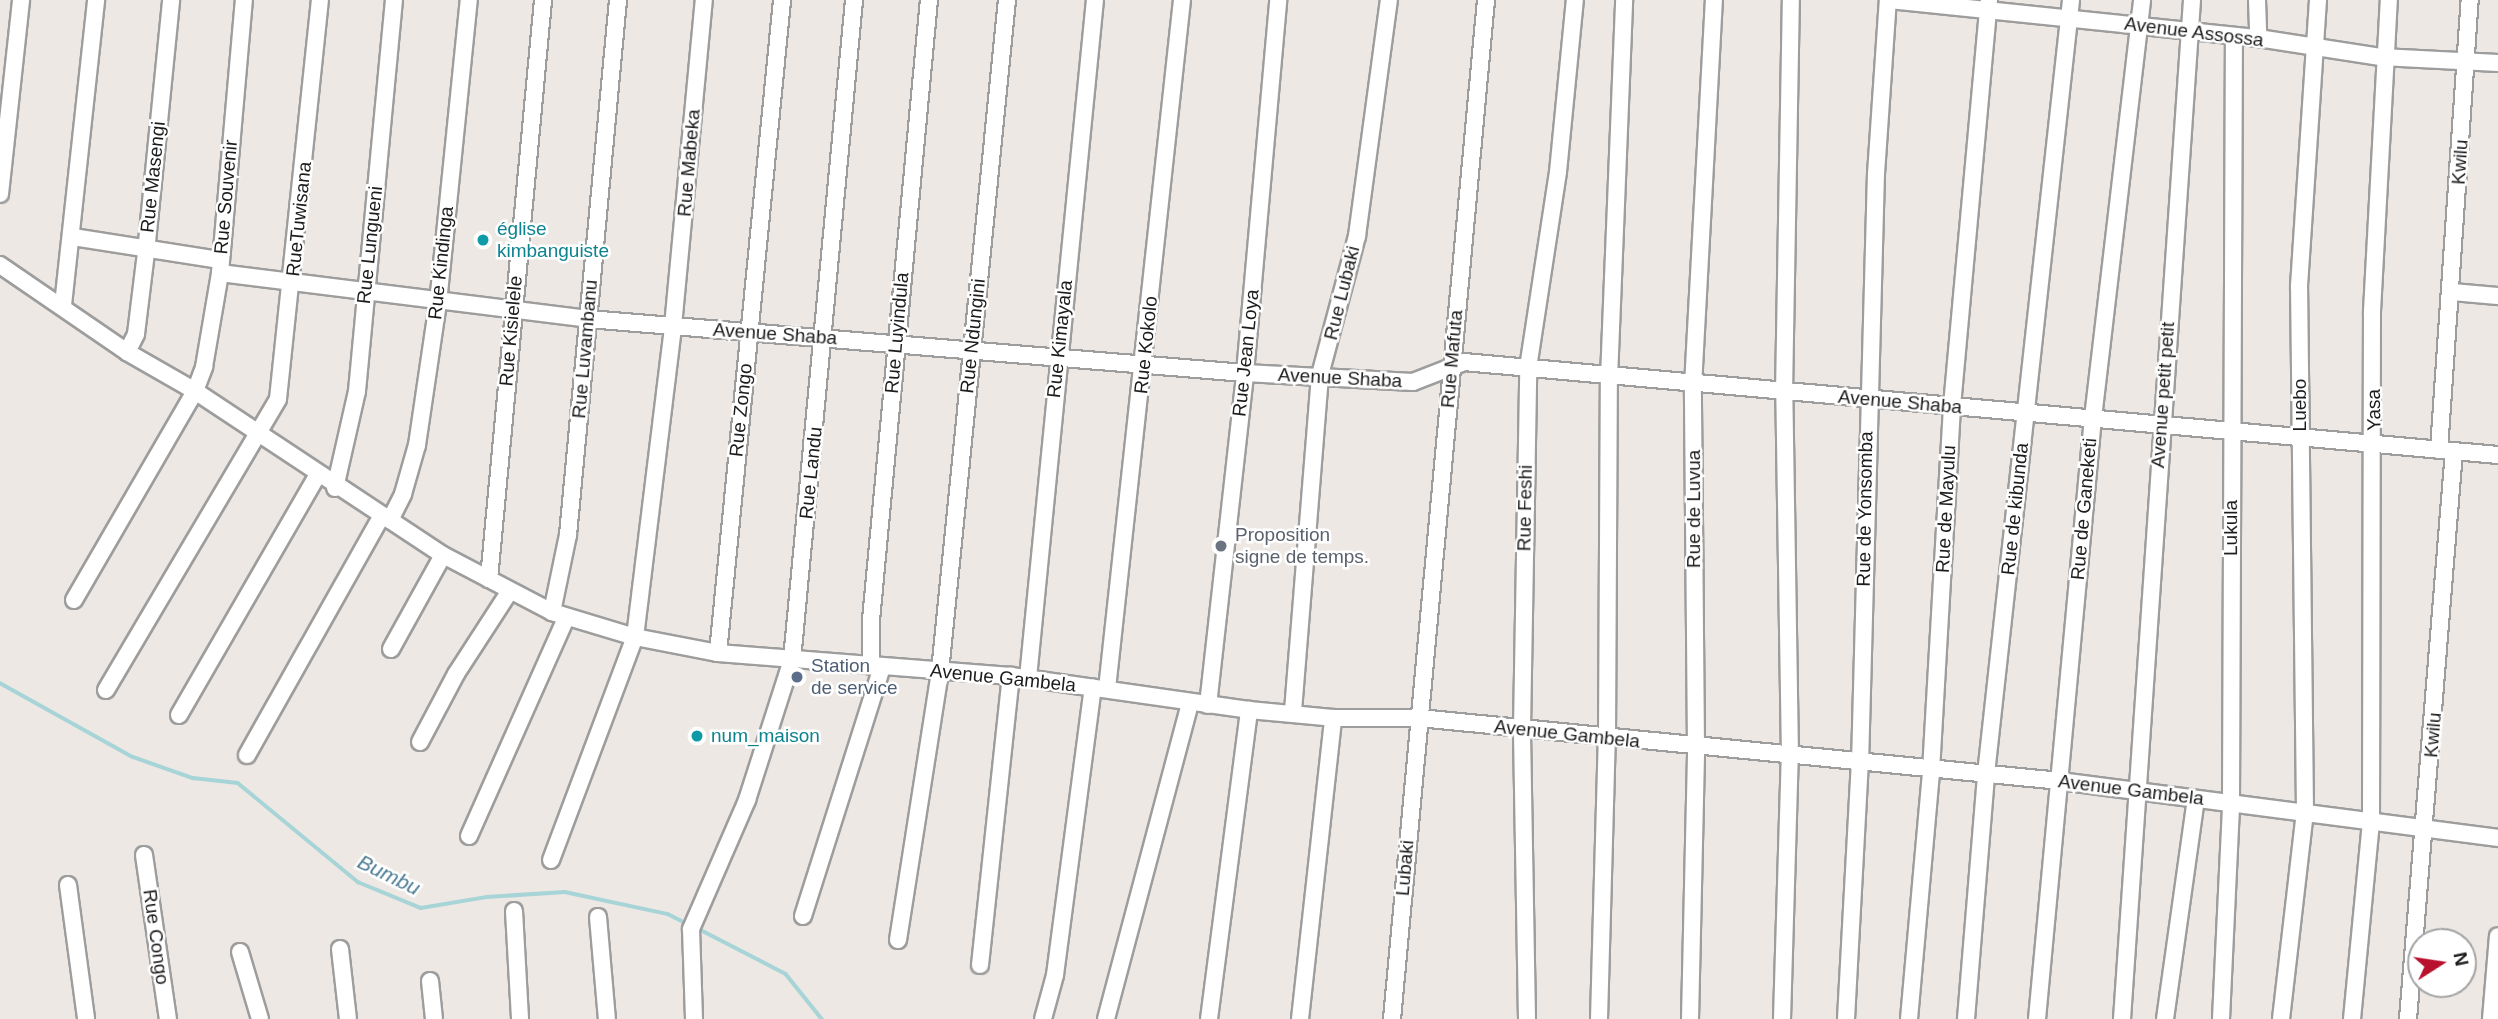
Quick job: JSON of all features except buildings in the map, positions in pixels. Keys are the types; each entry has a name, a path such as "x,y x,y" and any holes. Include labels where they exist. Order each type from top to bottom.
{"street":[{"path":"0,194 21,0"},
{"path":"63,305 73,237 96,0"},
{"name":"Rue Masengi","path":"127,352 136,334 171,0"},
{"name":"Rue Souvenir","path":"74,600 195,391 204,367 220,267 244,0"},
{"name":"RueTuwisana","path":"106,690 278,399 293,281 320,0"},
{"name":"Rue Lungueni","path":"335,488 357,391 394,0"},
{"name":"Rue Kindinga","path":"247,755 386,517 403,494 416,445 438,303 469,0"},
{"name":"Rue Kisielele","path":"489,579 542,0"},
{"name":"Rue Luvambanu","path":"469,836 559,615 618,0"},
{"name":"Rue Mabeka","path":"551,860 635,637 673,326 704,0"},
{"name":"Rue Zongo","path":"718,653 782,0"},
{"name":"Rue Landu","path":"694,1019 693,925 747,800 792,660 854,0"},
{"name":"Rue Luyindula","path":"803,915 876,666 871,620 929,0"},
{"name":"Rue Ndungini","path":"898,940 940,672 1007,0"},
{"name":"Rue Kimayala","path":"1028,678 1095,0"},
{"name":"Rue Kokolo","path":"1043,1019 1059,950 1100,688 1144,362 1182,0"},
{"name":"Rue Jean Loya","path":"1208,705 1245,373 1278,0"},
{"name":"Rue Lubaki","path":"1293,711 1320,375 1357,236 1389,0"},
{"name":"Rue Mafuta","path":"1419,718 1486,0"},
{"name":"Rue Feshi","path":"1527,1019 1521,729 1528,368 1558,172 1575,0"},
{"path":"1599,1019 1607,737 1609,378 1624,0"},
{"name":"Rue de Luvua","path":"1690,1019 1696,747 1693,386 1714,0"},
{"path":"1782,1019 1790,757 1784,393 1791,0"},
{"name":"Avenue Assossa","path":"1889,0 1989,6 2189,32 2258,38 2315,49 2384,57 2498,63"},
{"name":"Rue de Yonsomba","path":"1846,1019 1860,764 1867,399 1889,0"},
{"name":"Rue de kibunda","path":"1966,1019 1986,774 2071,0"},
{"name":"Rue de Ganeketi","path":"2037,1019 2093,418 2142,0"},
{"name":"Avenue petit petit","path":"2122,1019 2160,425 2192,0"},
{"path":"2258,0 2258,38"},
{"name":"Luebo","path":"2281,1019 2305,811 2299,286 2318,0"},
{"name":"Yasa","path":"2371,821 2374,443 2372,312 2389,0"},
{"name":"Kwilu","path":"2408,1019 2427,829 2447,450 2452,292 2470,0"},
{"name":"Rue de Mayulu","path":"1909,1019 1931,771 1951,406 1989,6"},
{"name":"Lukula","path":"2221,1019 2231,803 2234,37"},
{"name":"Avenue Shaba","path":"73,237 365,294 588,319 1058,354 1245,373 1413,382 1464,362 1693,386 2025,412 2498,455"},
{"name":"Avenue Gambela","path":"0,265 63,305 127,352 195,391 335,488 386,517 443,555 559,615 635,637 718,653 1011,676 1249,710 1293,711 1333,718 1419,718 1931,771 2060,781 2498,838"},
{"path":"2452,292 2498,296"},
{"path":"179,715 318,474"},
{"path":"391,649 443,555"},
{"path":"421,742 456,674 510,591"},
{"path":"980,965 1011,676"},
{"path":"1106,1019 1190,703"},
{"path":"1209,1019 1249,710"},
{"path":"1300,1019 1333,718"},
{"name":"Lubaki","path":"1392,1019 1419,718"},
{"path":"2165,1019 2196,799"},
{"path":"2352,1019 2371,821"},
{"name":"Rue Congo","path":"144,855 169,1019"},
{"path":"68,885 86,1019"},
{"path":"514,911 520,1019"},
{"path":"598,917 607,1019"},
{"path":"2491,1019 2498,936"},
{"path":"340,949 348,1019"},
{"path":"240,952 260,1019"},
{"path":"430,981 434,1019"}],"waterway":[{"name":"Bumbu","path":"0,683 133,757 193,778 238,783 358,882 421,908 487,897 565,892 668,914 688,924"},
{"name":"Bumbu","path":"695,927 786,974 822,1019"}],"place":[{"name":"église kimbanguiste","path":"483,240"},
{"name":"Proposition signe de temps.","path":"1221,546"},
{"name":"Station de service","path":"797,677"},
{"name":"num_maison","path":"697,736"}]}
